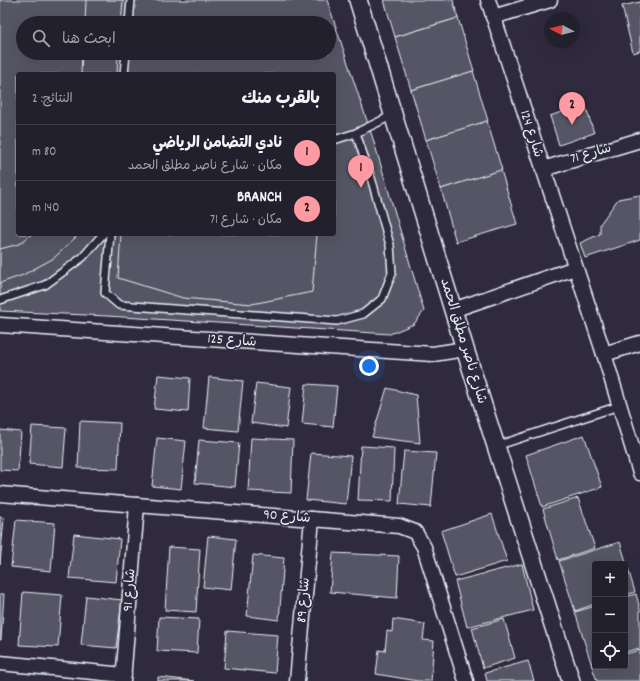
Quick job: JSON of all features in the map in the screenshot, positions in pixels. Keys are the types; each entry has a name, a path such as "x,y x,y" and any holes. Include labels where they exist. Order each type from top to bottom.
{"street":[{"name":"شارع ناصر مطلق الحمد","path":"358,0 465,349 571,681"},
{"name":"شارع 124","path":"488,0 604,354 640,473"},
{"path":"493,17 550,0"},
{"name":"شارع 71","path":"543,169 640,140"},
{"path":"453,310 575,268"},
{"name":"شارع 125","path":"0,325 433,354 465,349"},
{"path":"604,354 640,342"},
{"name":"شارع 90","path":"0,494 399,526 415,532 424,547 466,681"},
{"name":"شارع 91","path":"0,663 123,678 137,505"},
{"name":"شارع 89","path":"297,681 312,519"}],"lane":[{"path":"130,16 131,0"},
{"path":"124,72 125,60"},
{"path":"336,139 356,133 393,115"},
{"path":"110,236 105,293 119,304 337,321 363,314 382,300 392,273 390,245 356,133"},
{"path":"0,300 45,285 83,257 101,236"},
{"path":"496,446 619,406"}],"building":[{"path":"0,0 327,0 332,16 16,16 16,60 336,60 336,27 374,142 424,311 414,324 390,334 107,316 0,311"},
{"path":"86,0 123,0 122,16 85,16"},
{"path":"384,0 453,0 458,18 395,37"},
{"path":"640,2 640,51 633,53 622,6"},
{"path":"458,18 474,71 411,90 395,37"},
{"path":"82,60 118,60 117,72 81,72"},
{"path":"473,71 488,121 426,140 411,90"},
{"path":"585,104 594,133 559,145 550,116"},
{"path":"487,121 502,170 441,189 426,140"},
{"path":"501,170 517,224 456,242 441,189"},
{"path":"640,195 640,240 585,258 580,243 600,234 600,224 618,199"},
{"path":"29,236 76,236 54,258 23,275 0,283 0,249 19,244"},
{"path":"121,236 317,236 312,292 252,304 183,298 118,278"},
{"path":"158,375 190,378 188,412 154,409"},
{"path":"209,377 243,381 238,431 204,428"},
{"path":"256,383 291,387 286,428 251,423"},
{"path":"306,384 337,386 333,427 302,424"},
{"path":"387,388 416,395 420,443 372,437"},
{"path":"80,421 120,423 118,469 78,468"},
{"path":"32,426 66,428 63,467 29,464"},
{"path":"0,430 21,432 18,471 0,470"},
{"path":"584,435 602,487 542,507 526,455"},
{"path":"157,438 186,441 181,489 152,486"},
{"path":"251,438 293,440 291,493 248,491"},
{"path":"199,440 239,443 235,487 195,483"},
{"path":"361,446 394,448 392,501 358,500"},
{"path":"404,451 436,453 431,507 399,504"},
{"path":"311,453 351,456 346,504 306,500"},
{"path":"578,498 595,548 558,560 543,509"},
{"path":"492,514 507,561 455,577 441,531"},
{"path":"0,517 4,518 0,564"},
{"path":"16,520 55,523 51,571 11,567"},
{"path":"74,534 120,539 116,582 69,578"},
{"path":"208,536 236,539 231,590 203,587"},
{"path":"620,542 626,561 592,561 592,605 575,611 559,561"},
{"path":"169,547 200,549 196,612 165,610"},
{"path":"333,553 399,556 397,598 330,592"},
{"path":"253,555 284,558 279,620 247,616"},
{"path":"522,564 533,610 467,627 455,581"},
{"path":"628,569 635,592 628,594"},
{"path":"23,592 62,595 58,647 19,645"},
{"path":"0,594 4,594 1,640 0,640"},
{"path":"636,594 640,609 640,648 628,651 628,597"},
{"path":"86,596 122,600 116,648 81,645"},
{"path":"592,607 592,663 591,663 575,612"},
{"path":"159,617 199,619 197,653 157,651"},
{"path":"393,619 425,624 423,640 434,641 431,681 418,681 376,674 379,650 385,651 387,631 392,632"},
{"path":"504,619 515,658 483,668 472,628"},
{"path":"227,631 278,635 275,673 224,668"},
{"path":"640,650 640,681 597,681 593,669 628,669 628,653"},
{"path":"528,661 534,681 487,681 485,673"},
{"path":"158,677 194,681 158,681"}],"place":[{"name":"BRANCH","path":"572,125"},
{"name":"نادي التضامن الرياضي","path":"361,188"}]}
